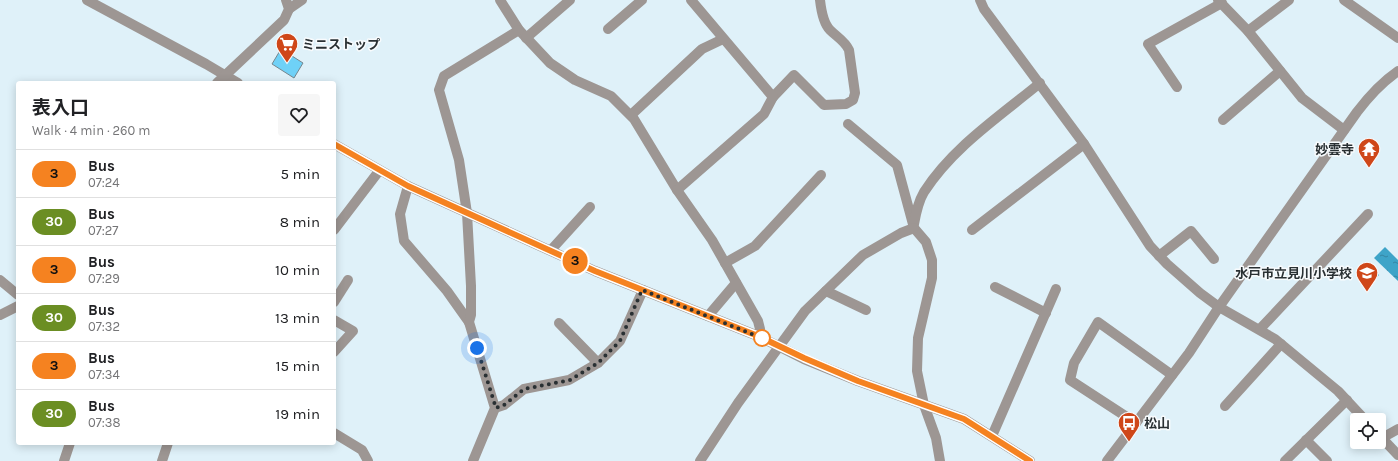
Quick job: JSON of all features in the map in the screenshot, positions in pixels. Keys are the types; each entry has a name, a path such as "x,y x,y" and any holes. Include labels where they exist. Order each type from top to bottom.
{"street":[{"path":"87,0 235,81"},
{"path":"219,81 284,20 288,4 302,0"},
{"path":"500,0 518,30 550,63 575,80 611,96 631,115 677,190 712,240 758,321 760,328 758,336"},
{"path":"526,38 570,0"},
{"path":"608,29 642,0"},
{"path":"691,0 773,97"},
{"path":"677,190 764,114 773,97 794,75 824,105 846,104 853,100 855,93 849,50 847,44 828,28 821,9 820,0"},
{"path":"980,0 984,9 1084,144 1134,223 1159,256 1186,282 1219,307 1260,329 1281,344 1347,400 1359,413"},
{"path":"1248,31 1289,0"},
{"path":"1344,0 1398,38"},
{"path":"1177,87 1148,44 1220,2 1248,31 1302,98 1344,130"},
{"path":"469,322 471,315 471,286 467,213 459,160 439,90 444,76 518,30"},
{"path":"631,115 702,49 723,39"},
{"path":"1223,120 1280,70"},
{"path":"1107,461 1172,375 1344,130 1371,95 1387,78 1398,71"},
{"path":"914,228 917,206 924,192 938,175 966,143 1040,83"},
{"path":"848,124 897,165 914,228 926,242 932,260 932,278 918,338 917,371 924,404 936,438 940,461"},
{"path":"972,230 1084,144"},
{"path":"336,145 408,186 550,250 642,290 758,336 858,381 964,419 1030,461"},
{"path":"336,227 380,171"},
{"path":"725,263 755,246 821,175"},
{"path":"408,186 400,214 404,241 447,291 469,322 496,408 473,461"},
{"path":"550,250 590,206"},
{"path":"1260,329 1368,214"},
{"path":"700,461 738,402 805,311 863,255 901,233 914,228"},
{"path":"1159,256 1191,231 1214,259"},
{"path":"0,280 16,293"},
{"path":"336,299 348,280"},
{"path":"708,316 736,283"},
{"path":"994,287 1046,313"},
{"path":"992,436 1056,289"},
{"path":"496,408 504,405 524,389 570,380 598,363 620,341 642,290"},
{"path":"826,291 866,310"},
{"path":"0,314 16,307"},
{"path":"336,321 353,332 336,350"},
{"path":"1136,423 1070,380 1074,363 1098,322 1172,375"},
{"path":"559,323 598,363"},
{"path":"1225,406 1281,344"},
{"path":"1285,461 1347,400"},
{"path":"1386,434 1398,429"},
{"path":"336,434 362,450 368,461"},
{"path":"1306,440 1327,461"},
{"path":"1386,442 1398,455"},
{"path":"64,461 69,445"},
{"path":"162,461 167,445"}],"water":[{"path":"1385,247 1398,260 1398,281 1374,258"},
{"path":"1368,265 1379,275 1374,281 1363,271"}],"building":[{"name":"ミニストップ","path":"281,49 303,63 294,78 272,64"}],"bus line":[{"name":"3","path":"336,145 408,186 595,271 758,336 858,381 902,398 940,409 964,419 1030,461"}],"place":[{"name":"ミニストップ","path":"287,64"},
{"name":"妙雲寺","path":"1369,168"},
{"name":"水戸市立見川小学校","path":"1367,292"},
{"name":"松山","path":"1129,442"}],"route":[{"path":"477,348 496,408 504,405 524,389 536,385 570,380 598,363 611,352 620,341 629,324 642,290 762,338"}]}
